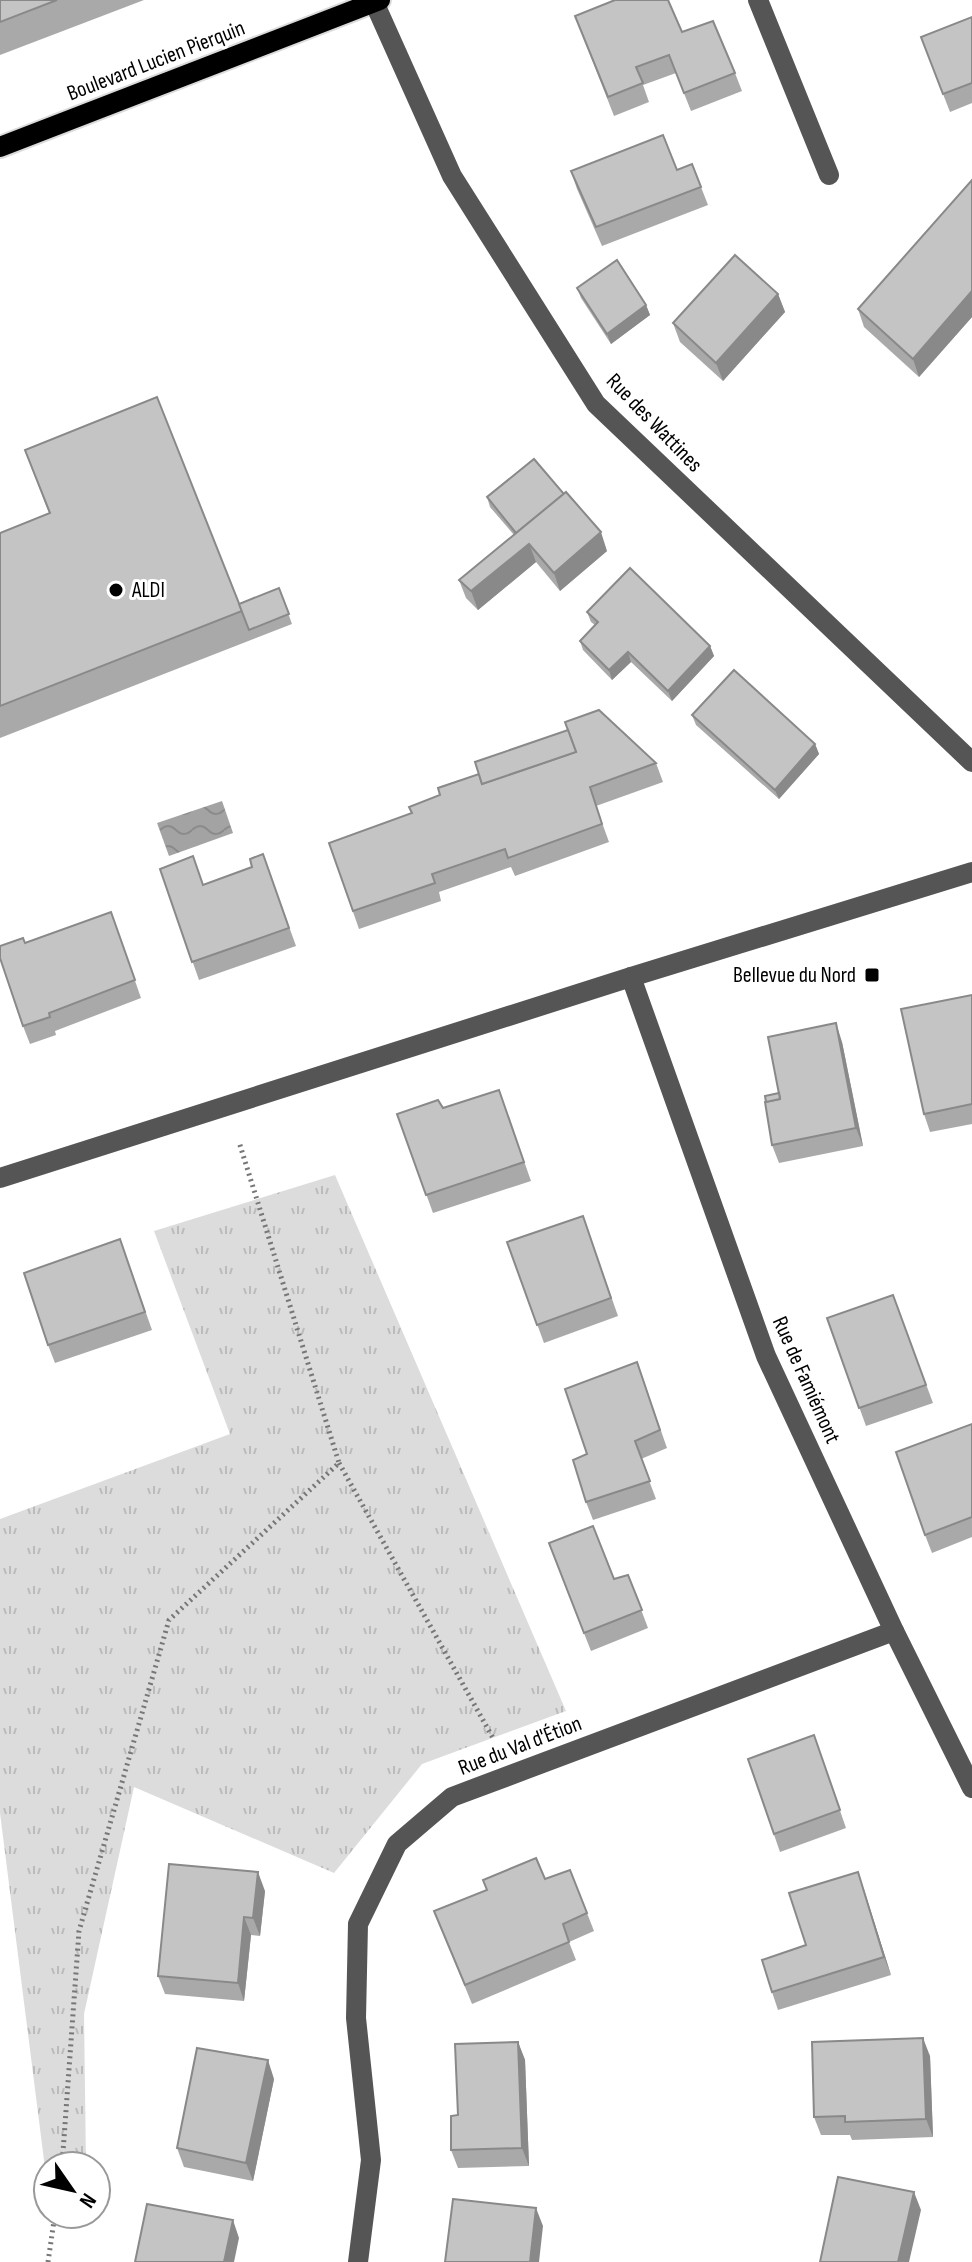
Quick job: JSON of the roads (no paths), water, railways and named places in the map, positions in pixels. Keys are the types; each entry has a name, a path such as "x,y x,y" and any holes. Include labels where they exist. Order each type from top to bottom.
{"main road":[{"name":"Boulevard Lucien Pierquin","path":"0,147 377,1"}],"street":[{"path":"758,0 829,175"},
{"name":"Rue des Wattines","path":"377,1 452,176 596,404 972,762"},
{"path":"0,1178 227,1104 972,872"},
{"name":"Rue de Famiémont","path":"631,977 766,1356 894,1631 972,1788"},
{"name":"Rue du Val d'Étion","path":"358,2262 371,2160 356,2018 358,1924 397,1844 452,1797 894,1631"}],"water":[{"path":"222,801 233,833 169,856 157,823"}],"place":[{"name":"ALDI","path":"116,590"},
{"name":"Bellevue du Nord","path":"872,975"}]}
